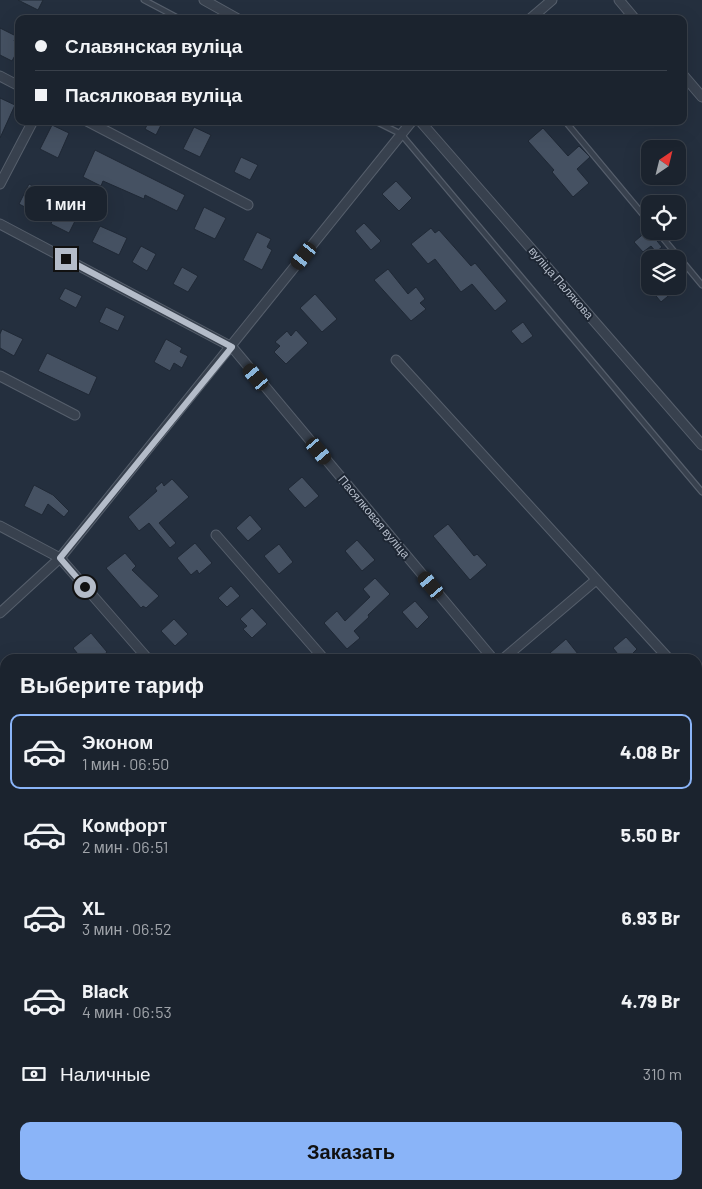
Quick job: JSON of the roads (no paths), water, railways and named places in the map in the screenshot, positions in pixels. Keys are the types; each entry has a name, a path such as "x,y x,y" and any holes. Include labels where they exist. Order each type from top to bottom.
{"street":[{"path":"204,0 231,15"},
{"path":"535,15 552,0"},
{"path":"619,0 632,15"},
{"path":"0,76 15,84"},
{"path":"687,80 702,97"},
{"path":"0,184 31,125"},
{"path":"95,125 248,205"},
{"path":"0,614 60,558 232,347 409,125"},
{"name":"вуліца Палякова","path":"423,125 702,445"},
{"name":"Пасялковая вуліца","path":"0,224 232,347 489,654"},
{"path":"396,360 664,654"},
{"path":"0,376 75,415"},
{"path":"0,526 60,558 144,654"},
{"path":"216,535 320,654"},
{"path":"509,654 596,580"}],"lane":[{"path":"144,0 172,15"},
{"path":"384,125 401,134 702,492"},
{"path":"568,125 641,212"},
{"path":"664,240 702,285"}]}
